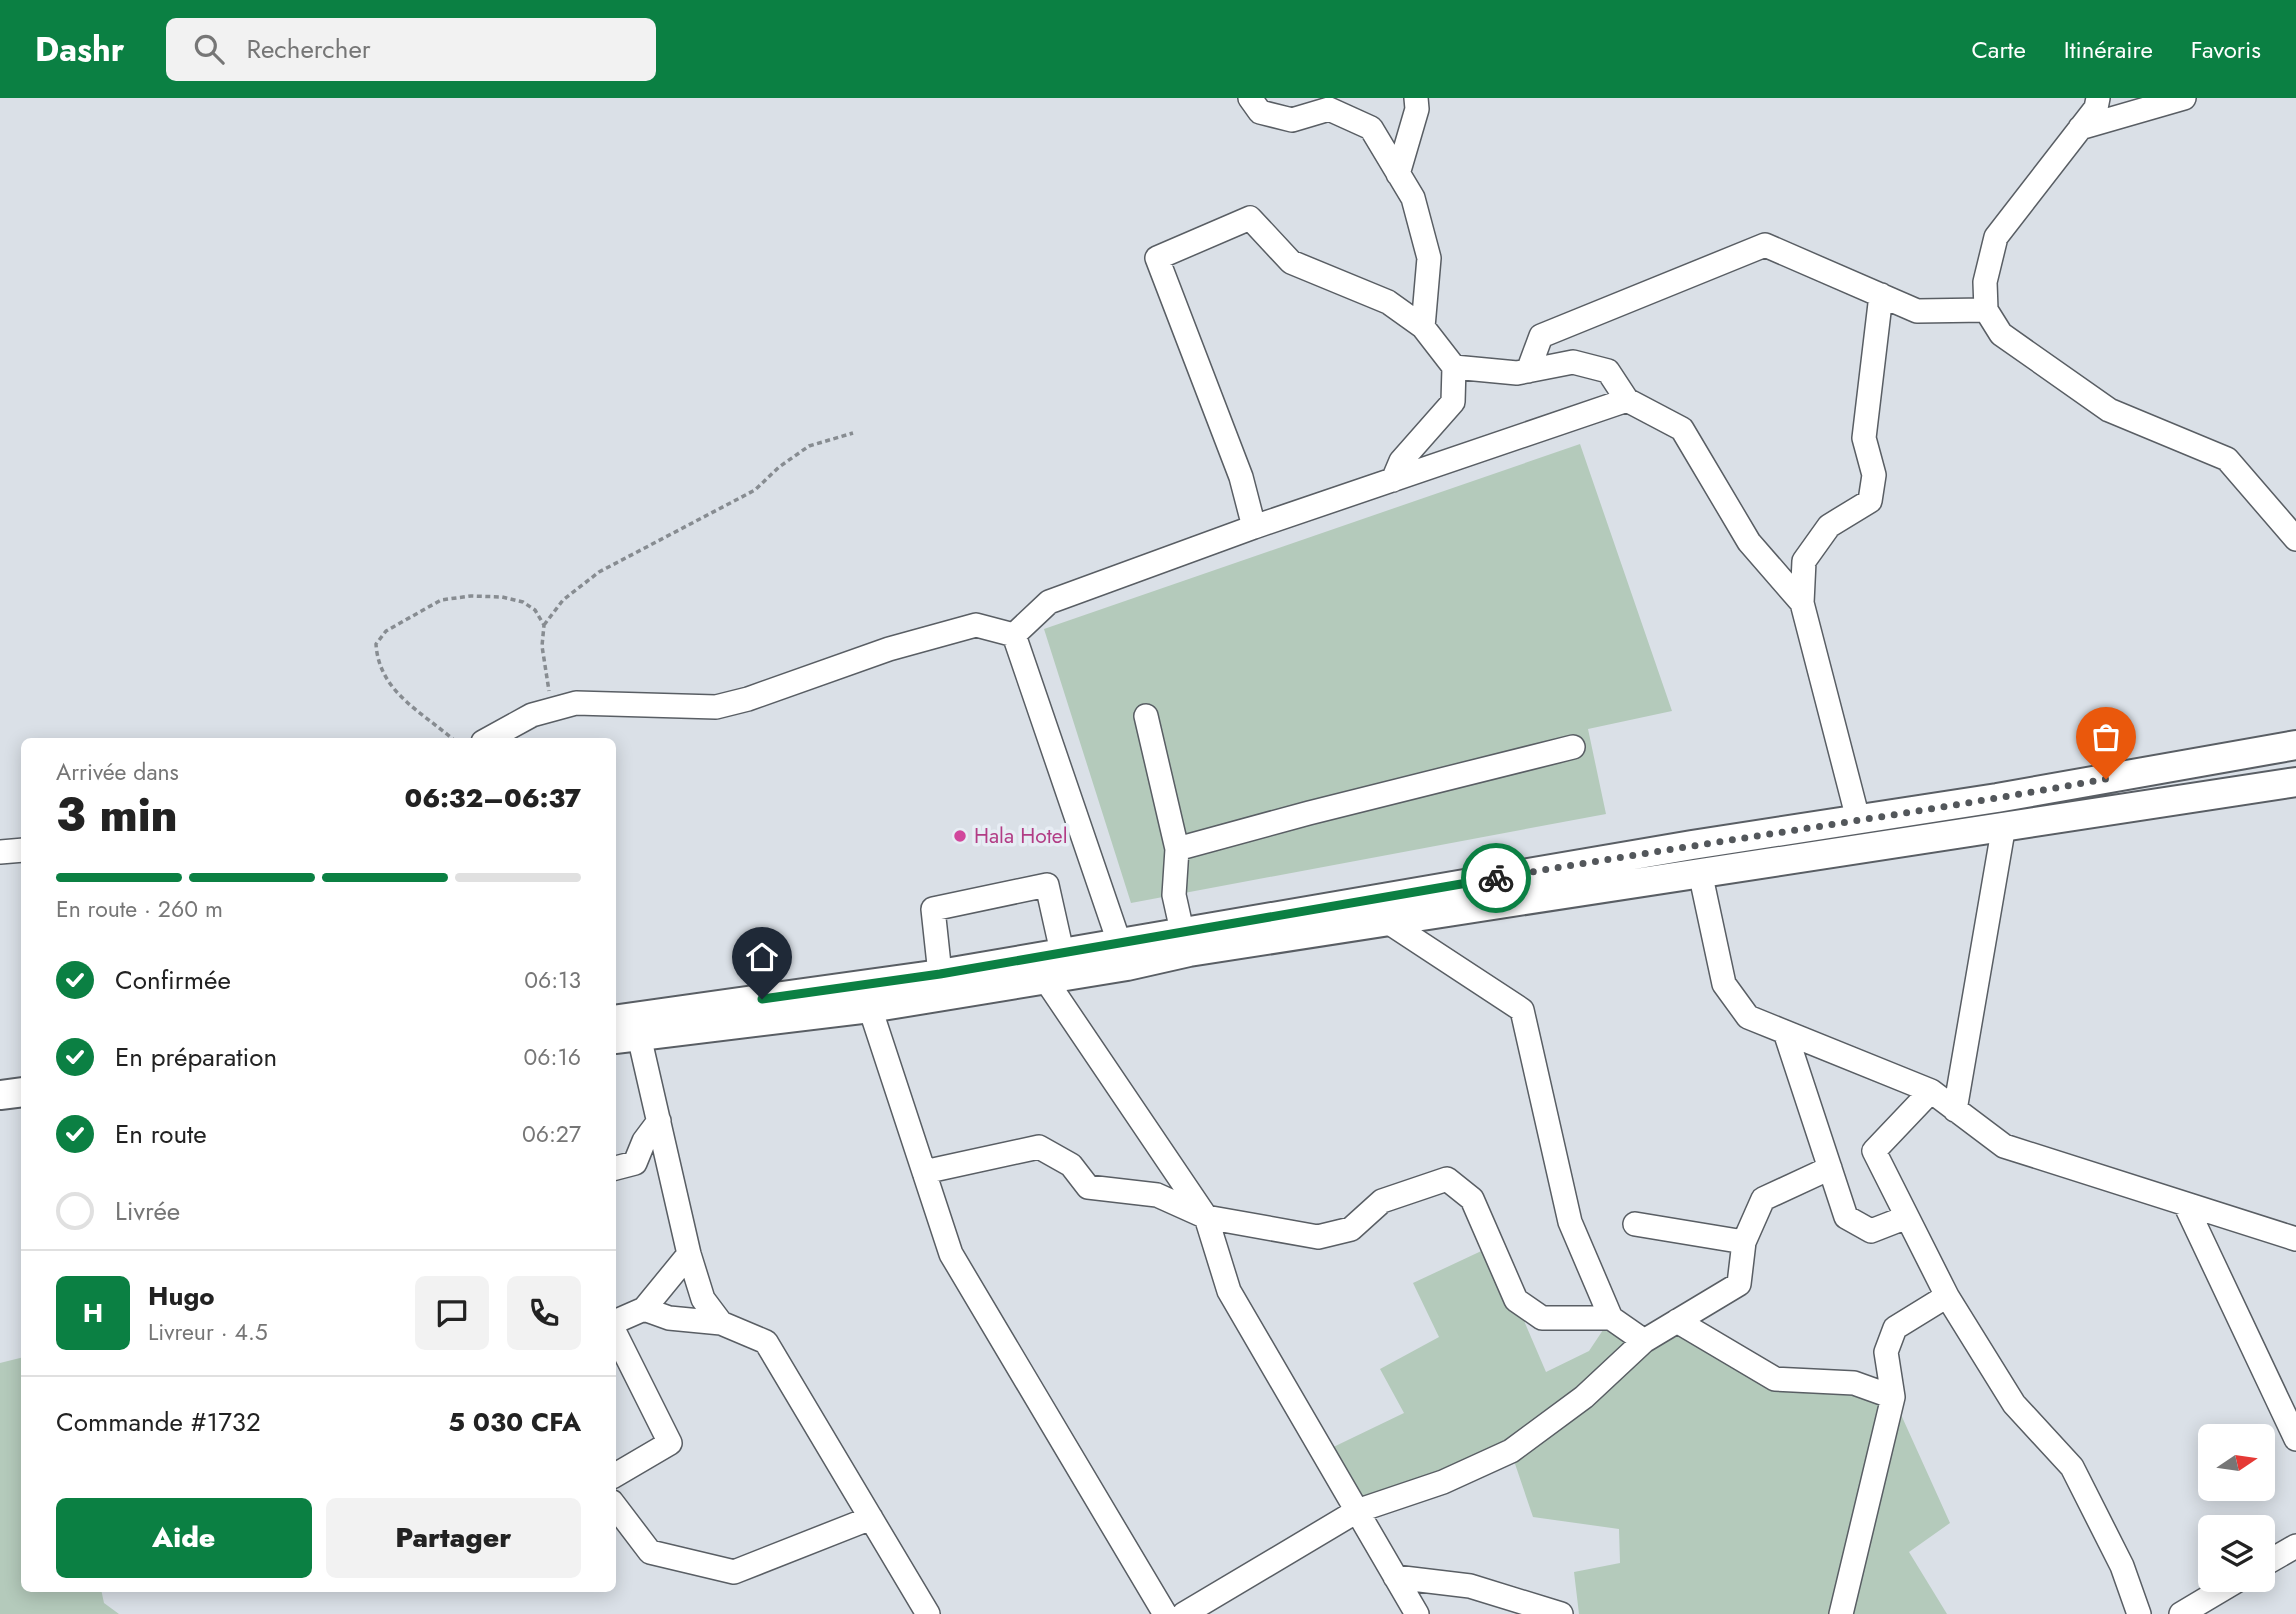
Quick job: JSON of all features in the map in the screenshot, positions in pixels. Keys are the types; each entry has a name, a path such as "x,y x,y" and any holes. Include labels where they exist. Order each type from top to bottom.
{"main road":[{"path":"616,1019 940,974 1038,969 1189,952 1326,919 1692,845 1997,798 2296,745"},
{"path":"626,1037 870,1008 1038,969 1062,952 1182,931 1326,919 1388,922 2296,782"},
{"path":"0,1095 21,1092"},
{"path":"0,1114 21,1111"}],"street":[{"path":"1250,98 1260,112 1292,120 1329,109 1371,128 1413,198 1429,258 1423,327"},
{"path":"1398,174 1417,109 1416,98"},
{"path":"2098,98 2096,108 1996,237 1985,282 1986,310 2001,334 2109,410 2227,459 2296,539"},
{"path":"2080,128 2184,98"},
{"path":"1254,527 1241,477 1157,258 1250,218 1291,262 1388,302 1423,327 1454,367 1454,402 1401,461 1393,480"},
{"path":"1528,371 1541,336 1765,245 1917,311 1986,310"},
{"path":"1858,819 1802,603 1804,561 1829,526 1870,501 1874,475 1864,438 1881,295"},
{"path":"1454,367 1517,373 1573,362 1608,371 1627,400 1682,429 1749,542 1802,603"},
{"path":"1014,635 1049,602 1254,527 1627,400"},
{"path":"490,738 533,715 576,703 716,707 748,699 890,649 976,625 1014,635"},
{"path":"1014,635 1119,942"},
{"path":"1146,716 1177,849 1174,895 1182,931"},
{"path":"1177,849 1573,747"},
{"path":"1955,1110 2004,825"},
{"path":"0,852 21,850"},
{"path":"1700,872 1724,984 1748,1017 1931,1091 2004,1146 2296,1239"},
{"path":"940,974 933,909 1047,885 1062,952"},
{"path":"1388,922 1522,1010 1570,1222 1611,1318 1644,1341"},
{"path":"1038,969 1206,1217 1229,1291 1417,1614"},
{"path":"870,1008 951,1254 1165,1614"},
{"path":"1785,1032 1846,1217 1871,1231 1907,1217"},
{"path":"626,1037 659,1121 689,1254 703,1299 721,1323"},
{"path":"1931,1091 1874,1151 1947,1296 2014,1404 2073,1468 2122,1566 2140,1614"},
{"path":"616,1168 635,1163 644,1141 659,1121"},
{"path":"924,1172 1039,1147 1071,1164 1088,1187 1157,1195 1206,1217 1318,1237 1351,1229 1382,1201 1447,1179 1472,1199 1516,1300 1542,1318 1611,1318"},
{"path":"1184,1614 1357,1511 1443,1482 1511,1451 1584,1396 1644,1341 1739,1284 1744,1242 1763,1199 1830,1168"},
{"path":"2185,1204 2296,1439"},
{"path":"1635,1224 1744,1242"},
{"path":"616,1323 644,1309 689,1254"},
{"path":"1841,1614 1893,1397 1886,1352 1895,1328 1947,1296"},
{"path":"644,1309 669,1318 721,1323 766,1342 928,1614"},
{"path":"1677,1321 1774,1378 1854,1383 1893,1397"},
{"path":"616,1333 670,1443 616,1475"},
{"path":"616,1507 650,1552 734,1572 871,1518"},
{"path":"2275,1558 2296,1546"},
{"path":"1395,1577 1470,1586 1561,1614"},
{"path":"2182,1614 2218,1592"}],"path":[{"path":"556,708 550,692 542,646 544,625 563,600 599,572 755,490 779,467 809,446 853,433"},
{"path":"451,738 396,693 377,659 376,643 386,631 441,600 471,596 502,597 523,602 535,610 544,625"}],"green space":[{"path":"1580,444 1672,711 1588,729 1606,814 1131,903 1044,629"},
{"path":"1492,1246 1546,1372 1589,1351 1611,1318 1644,1341 1677,1321 1775,1379 1893,1397 1950,1523 1909,1552 1947,1614 1579,1614 1574,1572 1620,1563 1619,1529 1533,1517 1511,1452 1357,1511 1323,1452 1404,1413 1380,1369 1439,1337 1413,1283"},
{"path":"21,1358 21,1592 102,1592 104,1603 119,1614 0,1614 0,1363"}],"way so far":[{"path":"1496,878 2106,779"}],"place":[{"name":"Hala Hotel","path":"960,836"}],"route":[{"path":"762,999 940,974 1496,878"}]}
